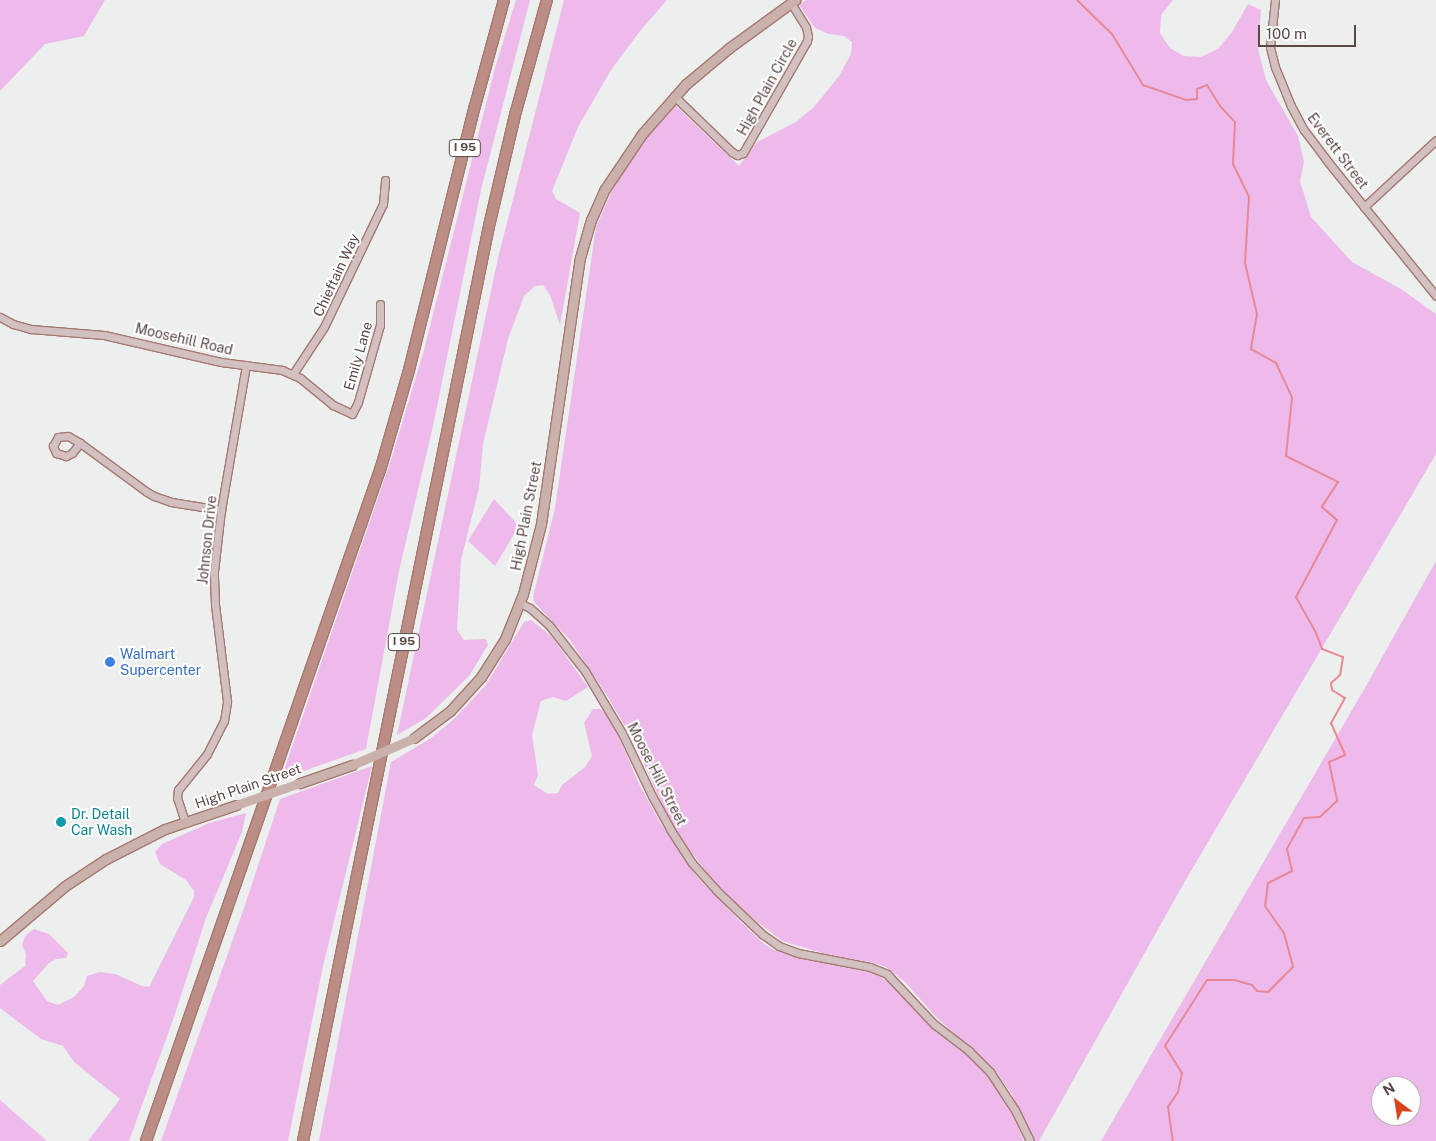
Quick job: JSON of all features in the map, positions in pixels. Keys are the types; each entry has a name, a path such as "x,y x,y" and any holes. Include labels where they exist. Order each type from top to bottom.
{"highway":[{"name":"I 95","path":"146,1141 381,466 409,370 479,91 504,0"},
{"name":"I 95","path":"303,1141 489,226 515,115 547,0"}],"main road":[{"name":"High Plain Street","path":"0,941 85,872 130,845 185,822 352,765 414,738 444,716 481,677 501,646 520,603 530,572 541,524 577,272 585,241 598,204 612,176 642,134 674,96 729,48 793,1"}],"street":[{"name":"Everett Street","path":"1275,0 1270,47 1275,67 1290,106 1304,130 1436,296"},
{"name":"High Plain Circle","path":"674,96 732,152 738,155 743,153 807,42 806,27 793,1"},
{"path":"1364,207 1436,140"},
{"name":"Chieftain Way","path":"293,374 324,327 383,204 385,180"},
{"name":"Emily Lane","path":"352,414 358,402 380,325 380,304"},
{"name":"Moosehill Road","path":"0,317 13,324 31,329 104,334 246,366 275,369 293,374 306,382 333,406 352,414"},
{"name":"Johnson Drive","path":"185,822 177,798 178,790 208,754 224,721 227,701 214,590 221,510 246,366"},
{"path":"80,443 154,496 171,502 221,510"},
{"name":"Moose Hill Street","path":"520,603 530,608 549,625 585,671 622,733 670,829 692,862 716,890 762,934 780,946 798,953 870,967 887,974 934,1024 969,1051 990,1072 1012,1104 1030,1141"}],"shaded area":[{"path":"0,0 105,0 84,36 45,44 0,91"},
{"path":"516,0 530,0 481,190 433,426 399,571 366,749 281,779 391,460 424,350 495,68"},
{"path":"564,0 667,0 640,31 611,70 578,127 552,191 556,199 580,213 560,325 550,295 543,285 535,286 524,296 508,339 483,444 479,488 461,560 457,630 464,640 486,639 488,645 469,676 426,718 397,735 498,258"},
{"path":"806,0 1173,0 1161,15 1160,33 1170,48 1184,56 1201,57 1218,49 1232,32 1248,4 1261,10 1258,49 1266,80 1298,136 1304,162 1300,181 1311,217 1352,262 1401,289 1436,314 1436,454 1184,883 1039,1141 1034,1141 1011,1093 995,1070 938,1019 904,981 886,967 874,963 822,953 782,941 746,913 712,879 684,843 665,811 634,742 608,697 570,640 534,602 533,597 555,508 596,227 614,186 632,156 674,104 739,166 757,142 796,122 814,107 839,76 851,54 852,42 844,36 829,34 815,28 799,5"},
{"path":"494,499 519,526 495,566 468,541"},
{"path":"1436,561 1436,1141 1101,1141 1366,686"},
{"path":"531,620 552,637 588,687 566,701 553,697 541,701 532,735 538,775 534,785 548,794 558,793 562,785 585,767 592,756 584,723 593,709 600,709 605,712 618,735 640,786 660,822 697,877 764,944 774,950 814,961 874,973 896,987 937,1032 968,1055 992,1081 1011,1111 1024,1141 319,1141 391,762 431,738 454,719 486,685 524,622"},
{"path":"372,766 323,966 288,1141 161,1141 243,911 280,799"},
{"path":"246,813 242,832 206,918 174,1017 129,1141 88,1141 120,1099 74,1062 63,1046 41,1039 0,1008 0,985 25,966 26,954 22,945 25,936 34,929 49,934 68,953 66,958 56,959 49,963 33,981 47,1001 58,1005 74,997 84,986 87,976 100,972 115,974 142,986 149,987 194,897 194,891 186,880 160,864 155,852 162,844 209,823"},
{"path":"0,1100 47,1141 0,1141"}],"waterway":[{"path":"1077,0 1112,34 1143,85 1186,100 1197,99 1197,89 1207,85 1220,106 1235,122 1233,164 1249,197 1245,263 1257,314 1251,349 1276,363 1292,398 1286,456 1338,482 1322,507 1337,520 1296,597 1316,633 1322,649 1343,657 1340,675 1331,683 1332,690 1345,698 1331,723 1345,755 1329,762 1337,801 1320,817 1304,818 1287,849 1292,871 1268,883 1265,906 1284,933 1293,967 1268,992 1257,991 1252,985 1234,980 1207,980 1165,1046 1182,1073 1178,1092 1168,1107 1173,1141"}],"place":[{"name":"Walmart Supercenter","path":"110,662"},
{"name":"Dr. Detail Car Wash","path":"61,822"}]}
